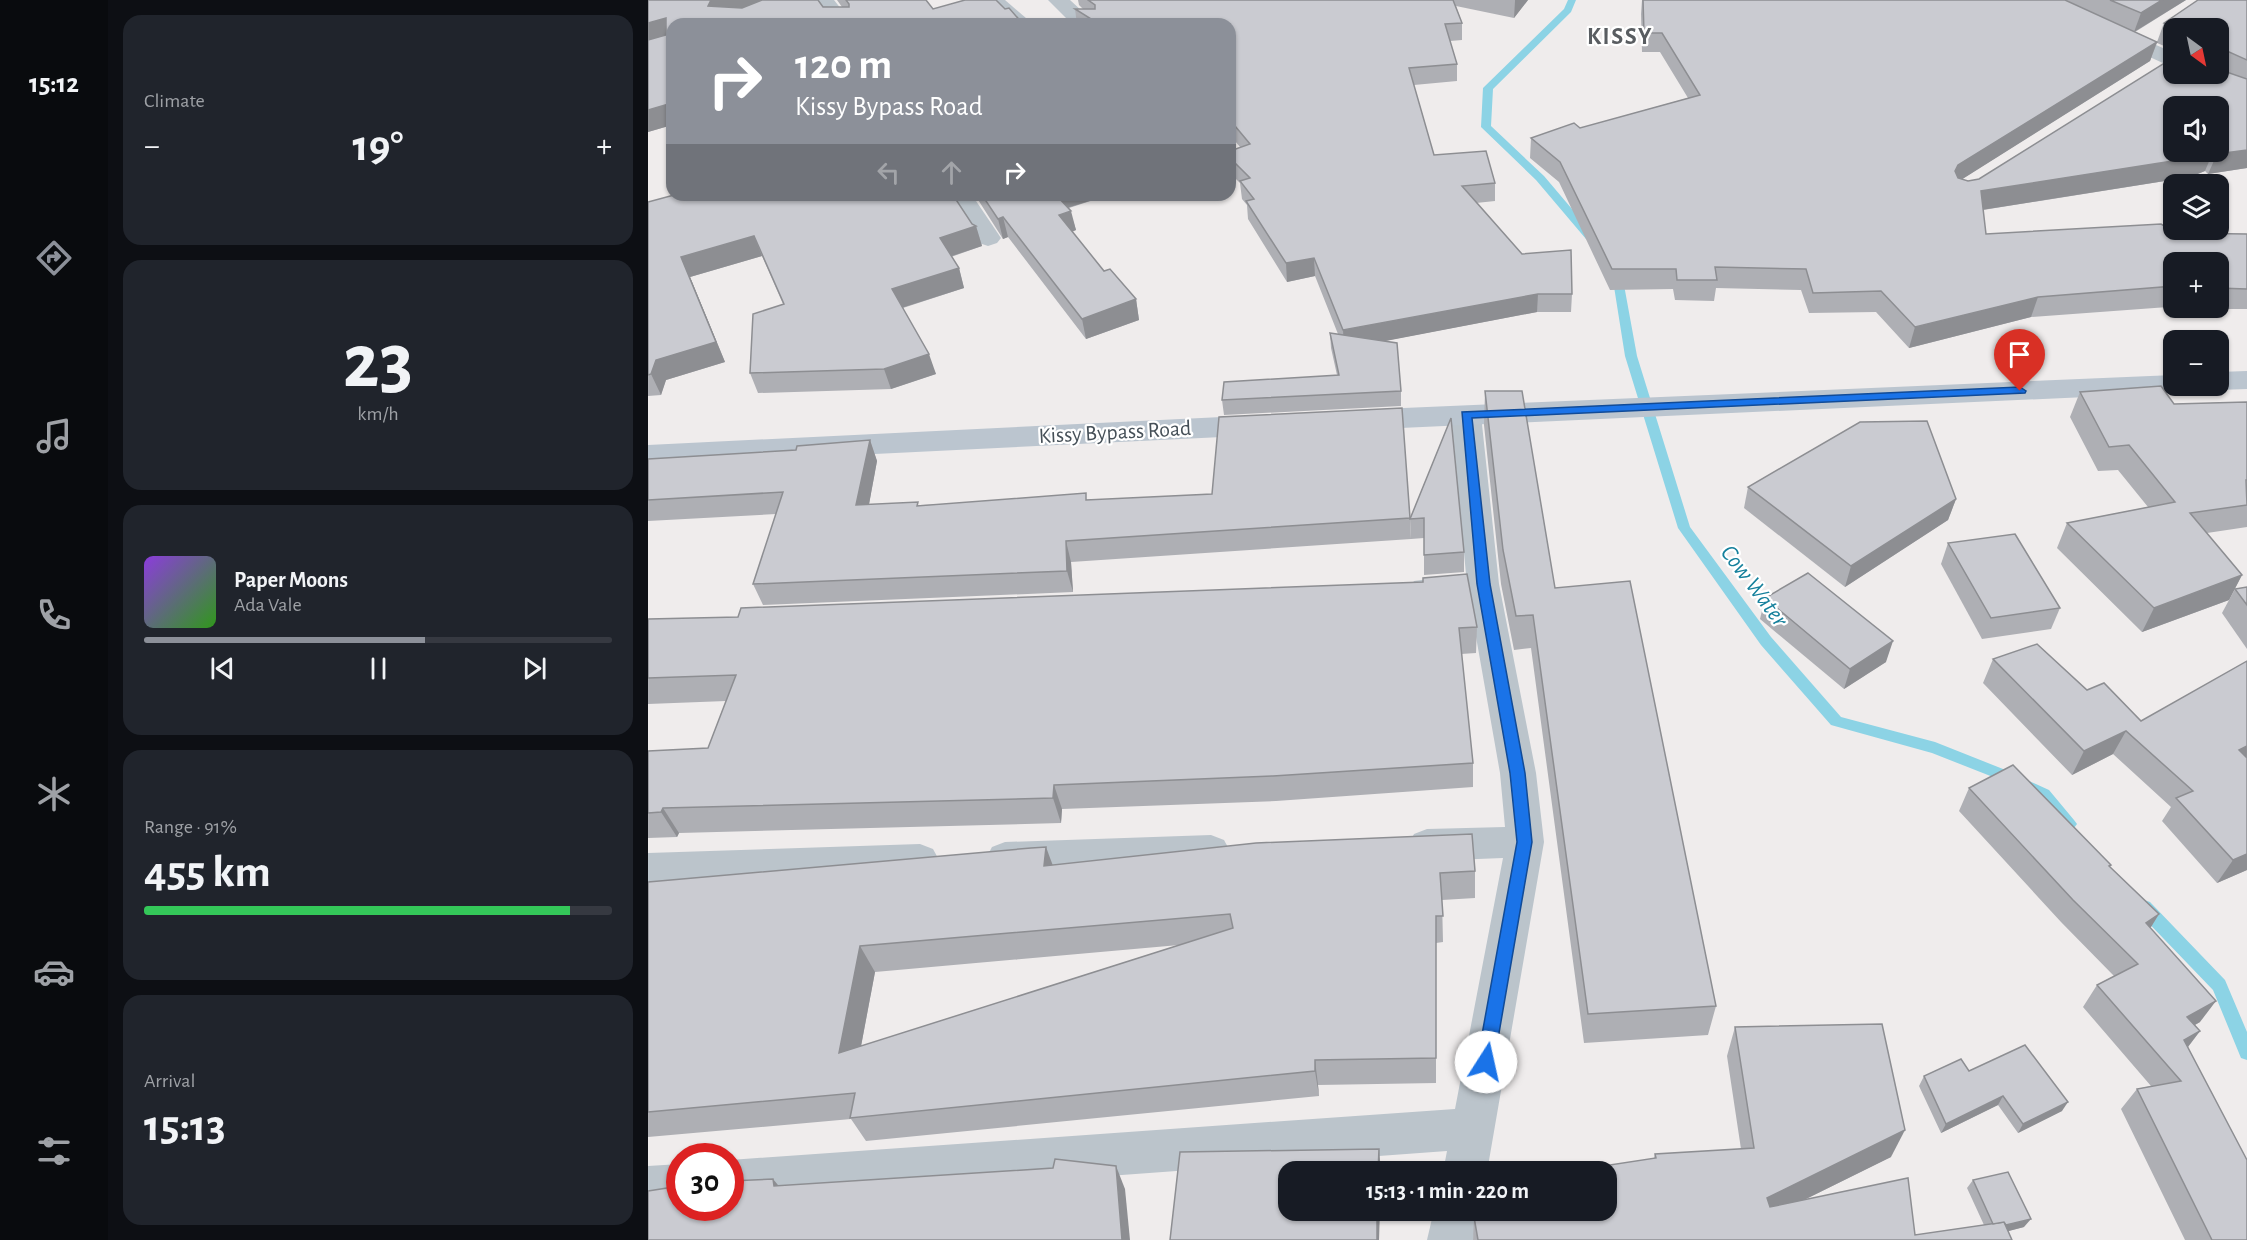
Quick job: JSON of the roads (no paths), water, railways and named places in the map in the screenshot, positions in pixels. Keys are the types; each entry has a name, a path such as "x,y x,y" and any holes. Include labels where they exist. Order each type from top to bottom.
{"main road":[{"path":"2229,381 2247,380"},
{"path":"1335,421 2163,384"},
{"name":"Kissy Bypass Road","path":"648,455 1288,424"}],"street":[{"path":"823,0 837,18"},
{"path":"1058,0 1078,18"},
{"path":"2040,0 2163,56"},
{"path":"2137,43 2156,31"},
{"path":"2152,73 2163,67"},
{"path":"964,201 988,238"},
{"path":"1466,415 1483,584 1518,773 1524,842 1467,1161"},
{"path":"1400,591 1483,584"},
{"path":"1394,846 1524,842"},
{"path":"648,869 1240,850"},
{"path":"744,1181 1474,1128"},
{"path":"648,1188 666,1187"},
{"path":"1450,1240 1454,1221"}],"lane":[{"path":"997,0 1020,18"}],"waterway":[{"name":"Cow Water","path":"1572,0 1568,10 1488,88 1486,127 1540,178 1590,237"},
{"name":"Cow Water","path":"1617,274 1631,356 1684,528 1766,641 1836,721 1935,748 1998,773 2044,794 2069,824"},
{"name":"Cow Water","path":"2144,907 2219,985 2247,1052"}],"district":[{"name":"KISSY","path":"1620,37"}]}
